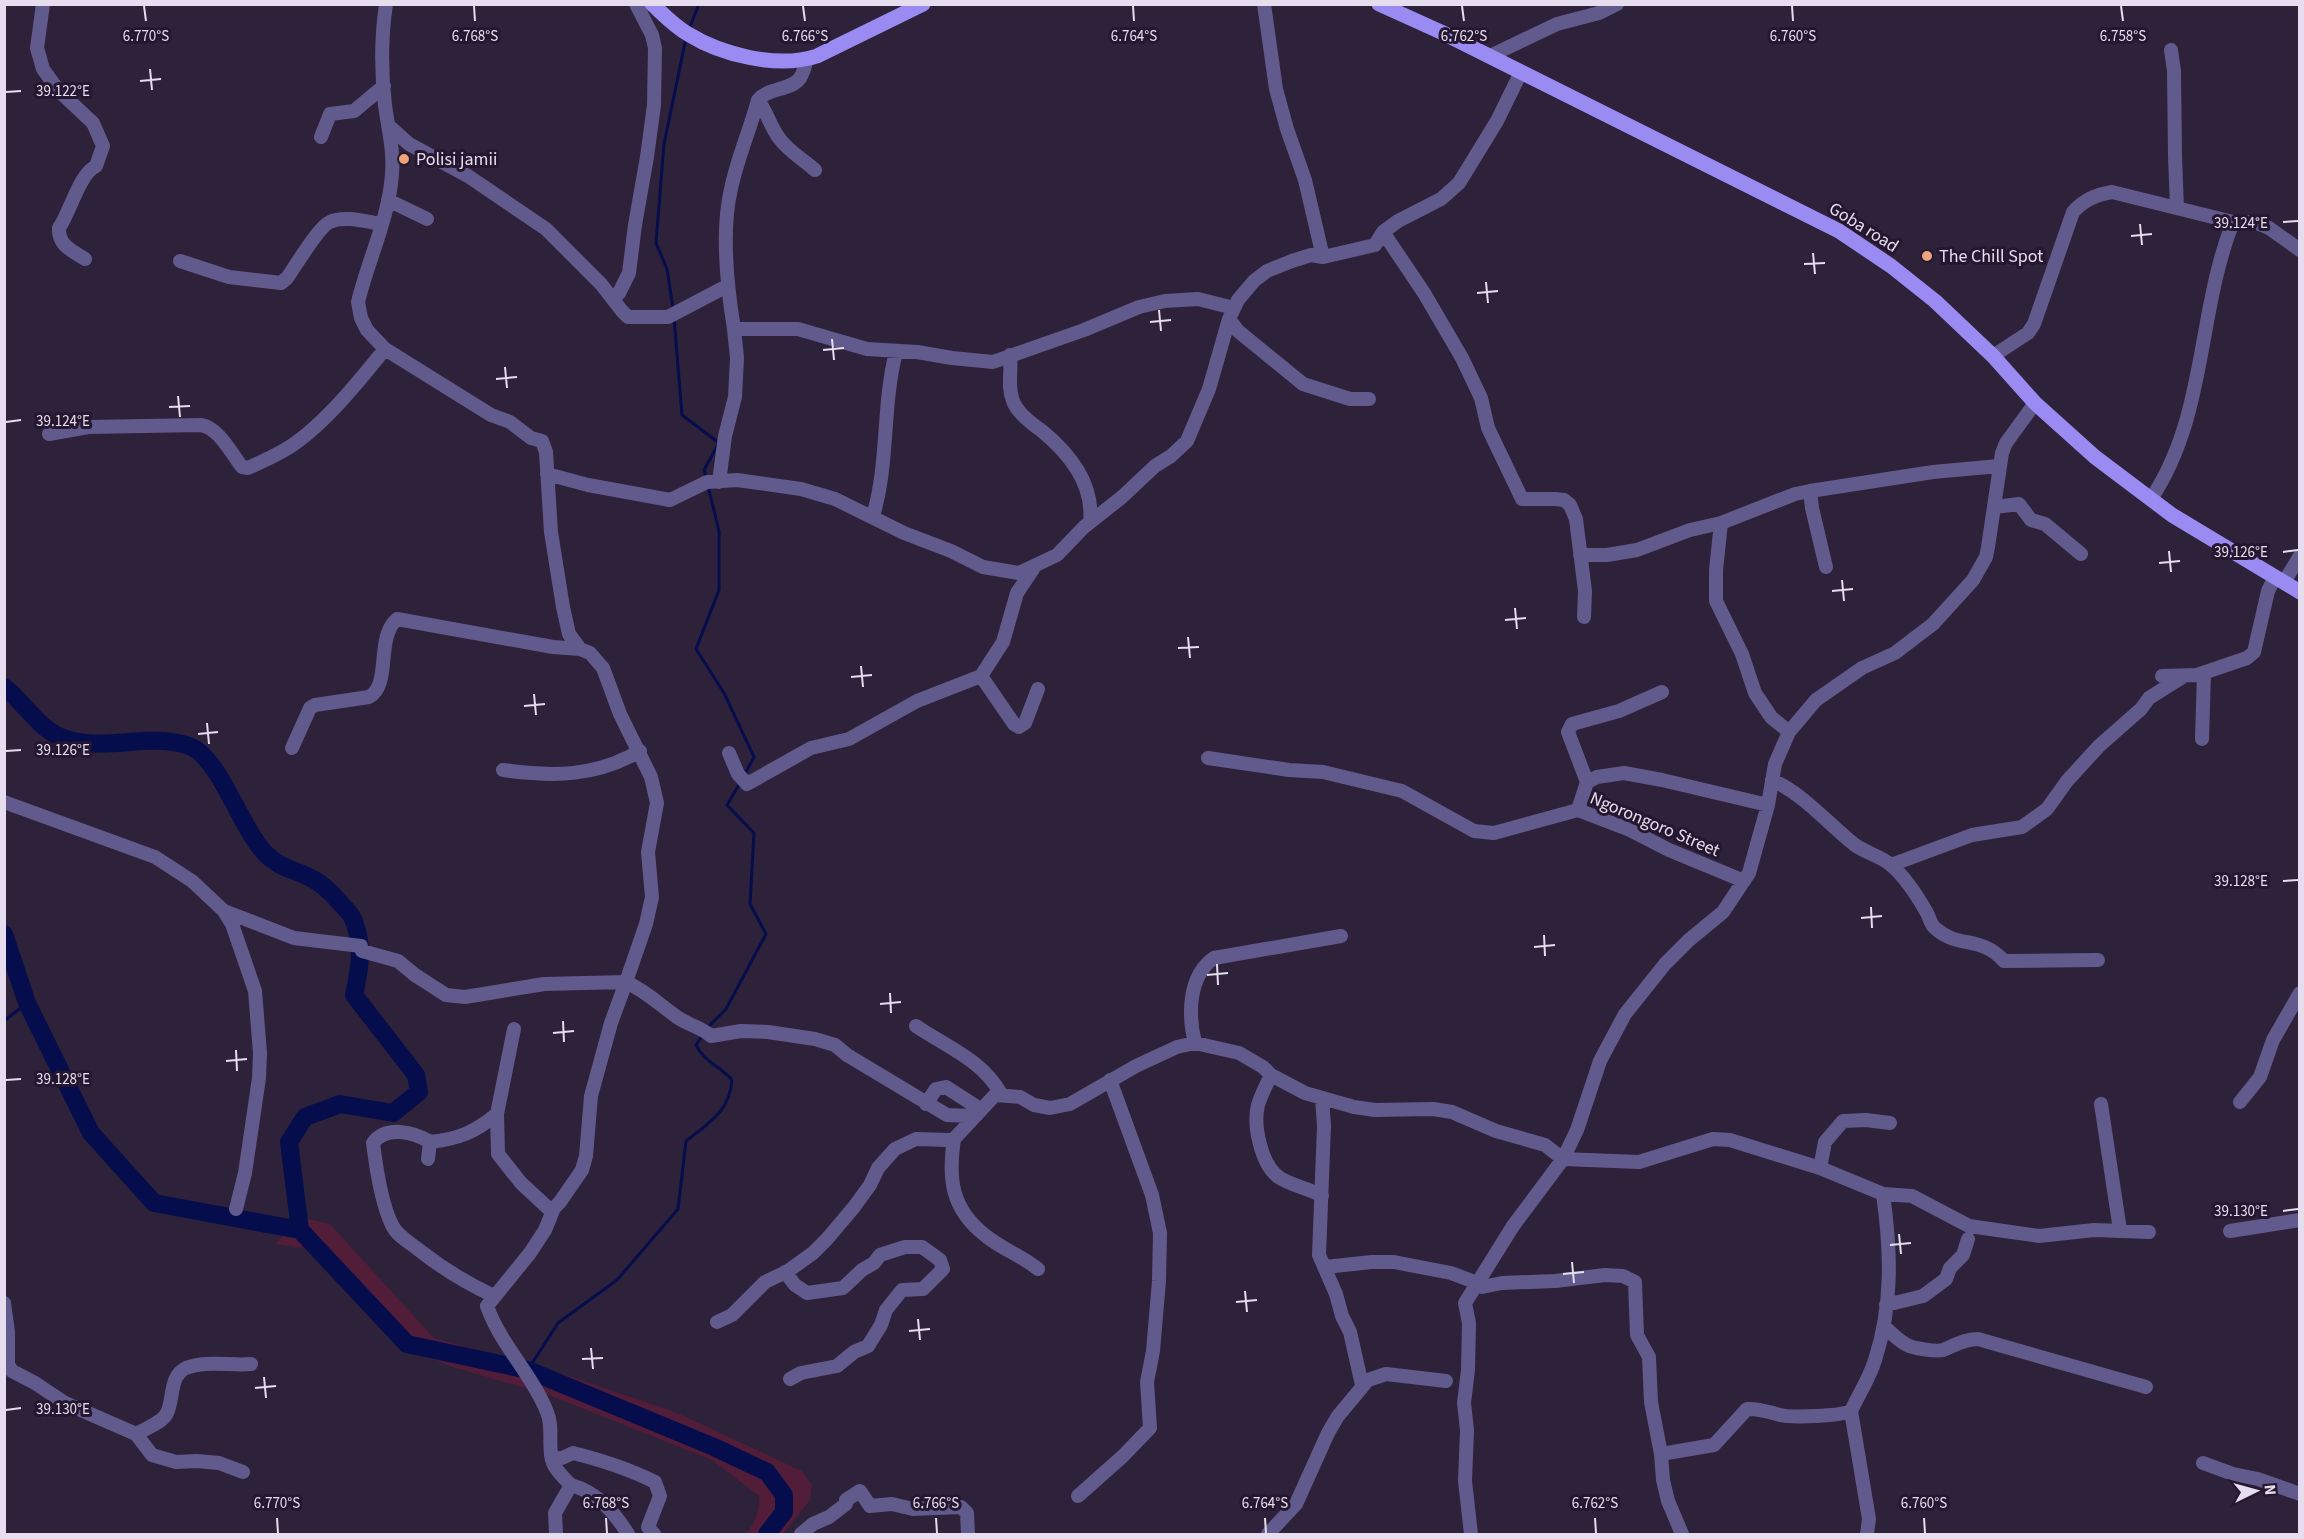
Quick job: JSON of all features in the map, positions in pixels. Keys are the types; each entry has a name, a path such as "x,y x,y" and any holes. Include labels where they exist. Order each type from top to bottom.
{"main road":[{"path":"652,4 681,30 710,46 764,60 807,59 923,4"},
{"name":"Goba road","path":"1379,4 1490,56 1839,231 1891,266 1935,301 1993,356 2035,403 2095,458 2172,515 2300,592"}],"street":[{"path":"44,4 36,48 43,69 58,90 93,123 102,146 96,166 91,168 82,183 59,228 58,236 62,242 85,259"},
{"path":"386,4 381,38 392,174 382,224 358,302 361,318 367,330 385,349 491,415 510,422 531,438 542,441 546,452 551,532 563,608 569,634 580,649"},
{"path":"613,299 620,292 629,273 654,105 655,48 652,35 636,4"},
{"path":"1264,4 1276,89 1289,137 1305,180 1323,257"},
{"path":"1490,56 1557,24 1599,13 1617,4"},
{"path":"2171,50 2175,71 2177,208"},
{"path":"719,482 725,436 735,397 737,358 727,286 728,207 731,189 758,100 764,93 791,86 800,79 807,59"},
{"path":"547,474 588,485 670,500 707,483 737,480 801,489 835,499 904,533 951,550 982,567 1020,573 1033,569 1057,555 1090,522 1187,441 1209,390 1231,314 1238,300 1254,281 1267,270 1311,255 1323,257 1375,245 1383,232 1408,214 1449,194 1459,183 1497,121 1521,72"},
{"path":"321,137 330,114 354,111 384,86"},
{"path":"758,100 777,136 787,148 815,170"},
{"path":"389,126 409,144 468,176 546,229 574,255 628,317 668,317 727,286"},
{"path":"1993,356 2028,333 2048,289 2073,212 2082,202 2098,195 2112,192 2233,222 2255,222 2269,228 2299,249"},
{"path":"388,200 427,219"},
{"path":"180,261 229,277 281,283 330,221 343,219 382,224"},
{"path":"2151,499 2172,463 2189,411 2197,382 2222,253 2233,222"},
{"path":"1383,232 1424,293 1462,358 1481,398 1488,428 1522,499 1564,500 1570,505 1576,519 1585,591 1584,617"},
{"path":"734,329 798,329 867,350 917,352 993,362 1084,330 1139,307 1165,301 1198,299 1231,314 1239,331 1303,384 1350,399 1369,399"},
{"path":"49,434 88,427 201,424 214,431 242,467 248,468 293,444 304,435 337,405 385,349"},
{"path":"873,516 882,481 890,382 896,352"},
{"path":"1010,355 1009,381 1013,403 1072,462 1087,487 1092,508 1090,522"},
{"path":"1471,1534 1466,1481 1467,1430 1464,1403 1468,1370 1469,1323 1465,1303 1513,1226 1563,1159 1577,1131 1600,1061 1625,1014 1665,964 1689,940 1723,912 1749,873 1768,805 1775,764 1789,732 1816,700 1862,668 1905,646 1933,624 1973,580 1986,557 1995,507 1999,466 2006,443 2035,403"},
{"path":"1580,555 1607,555 1637,550 1690,530 1721,523 1795,494 1933,472 1999,466"},
{"path":"1810,491 1826,567"},
{"path":"1995,507 2019,504 2031,520 2045,524 2081,554"},
{"path":"1721,523 1716,570 1716,601 1742,654 1755,693 1771,717 1789,732"},
{"path":"2162,676 2204,673 2247,658 2254,652 2268,591 2300,556"},
{"path":"729,753 738,774 747,784 811,748 849,739 917,701 981,676 1003,642 1017,593 1033,569"},
{"path":"292,748 310,708 315,705 369,697 375,694 380,687 386,637 391,624 397,619 553,647 580,649 590,653 603,669 620,714 640,751 651,777 657,803 648,852 652,897 646,924 611,1023 591,1096 586,1156 582,1170 567,1194 554,1208 545,1230 530,1253 487,1306 493,1322 533,1383 547,1412 553,1463 571,1485 585,1489 599,1499 628,1534"},
{"path":"2202,739 2204,673"},
{"path":"981,676 1014,724 1019,727 1025,723 1038,689"},
{"path":"1891,865 1944,844 1972,836 2022,827 2047,809 2067,781 2118,729 2141,710 2149,698 2184,676"},
{"path":"1578,810 1587,782 1568,732 1572,724 1619,711 1662,692"},
{"path":"503,770 536,775 558,775 612,766 640,751"},
{"name":"Ngorongoro Street","path":"1208,759 1323,772 1402,791 1474,831 1484,834 1578,810 1630,830 1668,850 1744,881"},
{"path":"1587,782 1597,777 1624,773 1768,805"},
{"path":"1772,780 1809,804 1858,847 1891,865 1916,896 1934,928 1954,940 1986,946 2004,961 2098,960"},
{"path":"4,802 155,857 179,870 224,911 232,924 255,991 260,1040 256,1096 245,1173 236,1209"},
{"path":"224,911 294,938 361,946 362,951 398,961 446,995 465,997 560,983 626,982 643,990 678,1017 705,1030 711,1036 741,1031 768,1032 815,1039 835,1045 847,1055 926,1104 952,1116 986,1104 1020,1097 1034,1105 1050,1108 1077,1100 1110,1080 1177,1047 1195,1043 1239,1053 1263,1067 1271,1075 1305,1093 1354,1107 1375,1110 1433,1109 1452,1112 1496,1131 1545,1145 1563,1159 1639,1162 1713,1139 1730,1140 1820,1168 1883,1194 1912,1196 1969,1226 2039,1236 2094,1230 2149,1232"},
{"path":"1195,1043 1191,1003 1196,982 1207,963 1214,958 1341,936"},
{"path":"2240,1102 2260,1077 2273,1040 2300,993"},
{"path":"916,1026 962,1052 996,1086 986,1104 954,1139 950,1165 952,1187 963,1210 986,1236 1038,1269"},
{"path":"514,1029 497,1114 498,1154 540,1203 548,1208 554,1208"},
{"path":"1271,1075 1258,1106 1258,1130 1264,1156 1276,1176 1297,1188 1322,1196"},
{"path":"1078,1496 1123,1456 1150,1428 1147,1382 1153,1351 1160,1281 1160,1233 1152,1195 1110,1080"},
{"path":"926,1104 936,1089 945,1088 986,1104"},
{"path":"1322,1098 1324,1126 1319,1255 1350,1332 1362,1386"},
{"path":"2101,1104 2120,1230"},
{"path":"494,1296 472,1287 437,1266 397,1234 380,1185 373,1143 378,1137 391,1132 414,1134 430,1142 461,1137 479,1128 497,1114"},
{"path":"1820,1168 1825,1142 1843,1121 1866,1120 1890,1123"},
{"path":"717,1322 732,1315 765,1282 813,1253 854,1207 870,1185 878,1168 895,1149 910,1140 954,1139"},
{"path":"428,1159 430,1142"},
{"path":"1867,1534 1868,1510 1851,1411 1875,1363 1885,1327 1890,1282 1888,1234 1883,1194"},
{"path":"2230,1231 2300,1220"},
{"path":"1886,1305 1923,1296 1946,1279 1950,1268 1963,1255 1968,1239"},
{"path":"785,1272 795,1285 807,1293 843,1288 861,1270 874,1263 880,1255 905,1247 922,1247 939,1260 943,1269 923,1289 902,1290 886,1311 881,1325 868,1346 854,1352 837,1366 801,1373 790,1379"},
{"path":"1325,1267 1394,1262 1451,1274 1482,1287 1502,1283 1555,1281 1605,1275 1623,1276 1635,1282 1636,1335 1648,1357 1651,1401 1663,1480 1668,1501 1682,1534"},
{"path":"4,1303 7,1371 64,1403 136,1434 152,1455 176,1462 210,1461 243,1472"},
{"path":"1885,1327 1908,1346 1939,1351 1970,1339 1978,1339 2146,1387"},
{"path":"136,1434 158,1422 168,1412 175,1380 186,1368 220,1364 251,1364"},
{"path":"1268,1534 1296,1504 1338,1416 1372,1377 1386,1374 1446,1381"},
{"path":"1661,1455 1714,1445 1747,1409 1755,1408 1782,1415 1836,1414 1851,1411"},
{"path":"552,1458 562,1458 573,1453 632,1470 655,1482 660,1496 648,1527 654,1534"},
{"path":"2203,1463 2300,1494"},
{"path":"556,1534 555,1513 571,1485"},
{"path":"801,1534 813,1524 829,1517 846,1504 846,1500 860,1491 870,1506 892,1504 913,1509 962,1507 967,1513 968,1534"}],"shaded area":[{"path":"300,1217 330,1224 434,1338 565,1375 675,1412 802,1471 812,1485 810,1500 783,1534 746,1534 756,1516 759,1496 712,1460 549,1395 449,1366 392,1339 315,1250 275,1244"}],"waterway":[{"path":"689,29 699,4"},
{"path":"673,308 667,269 656,243 664,144 686,38"},
{"path":"674,318 682,415 719,443 704,470 706,477"},
{"path":"708,486 719,531 719,590 696,649 724,693 754,757 745,774"},
{"path":"4,687 43,726 58,736 74,741 107,744 140,741 173,742 189,746 200,752 219,777 255,841 264,852 279,864 322,885 352,917 360,947 354,995 416,1075 419,1092 393,1113 340,1104 305,1117 289,1142 300,1230"},
{"path":"707,1028 726,1009 766,934 750,904 754,833 727,805 740,783"},
{"path":"4,934 27,1003 91,1133 154,1203 300,1230 407,1344 528,1370 714,1447 767,1472 784,1495 784,1512 767,1534"},
{"path":"4,1021 27,1003"},
{"path":"529,1368 558,1323 617,1280 678,1209 686,1141 723,1108 732,1080 699,1051 696,1045 702,1036"}],"place":[{"name":"Polisi jamii","path":"404,159"},
{"name":"The Chill Spot","path":"1927,256"}]}
